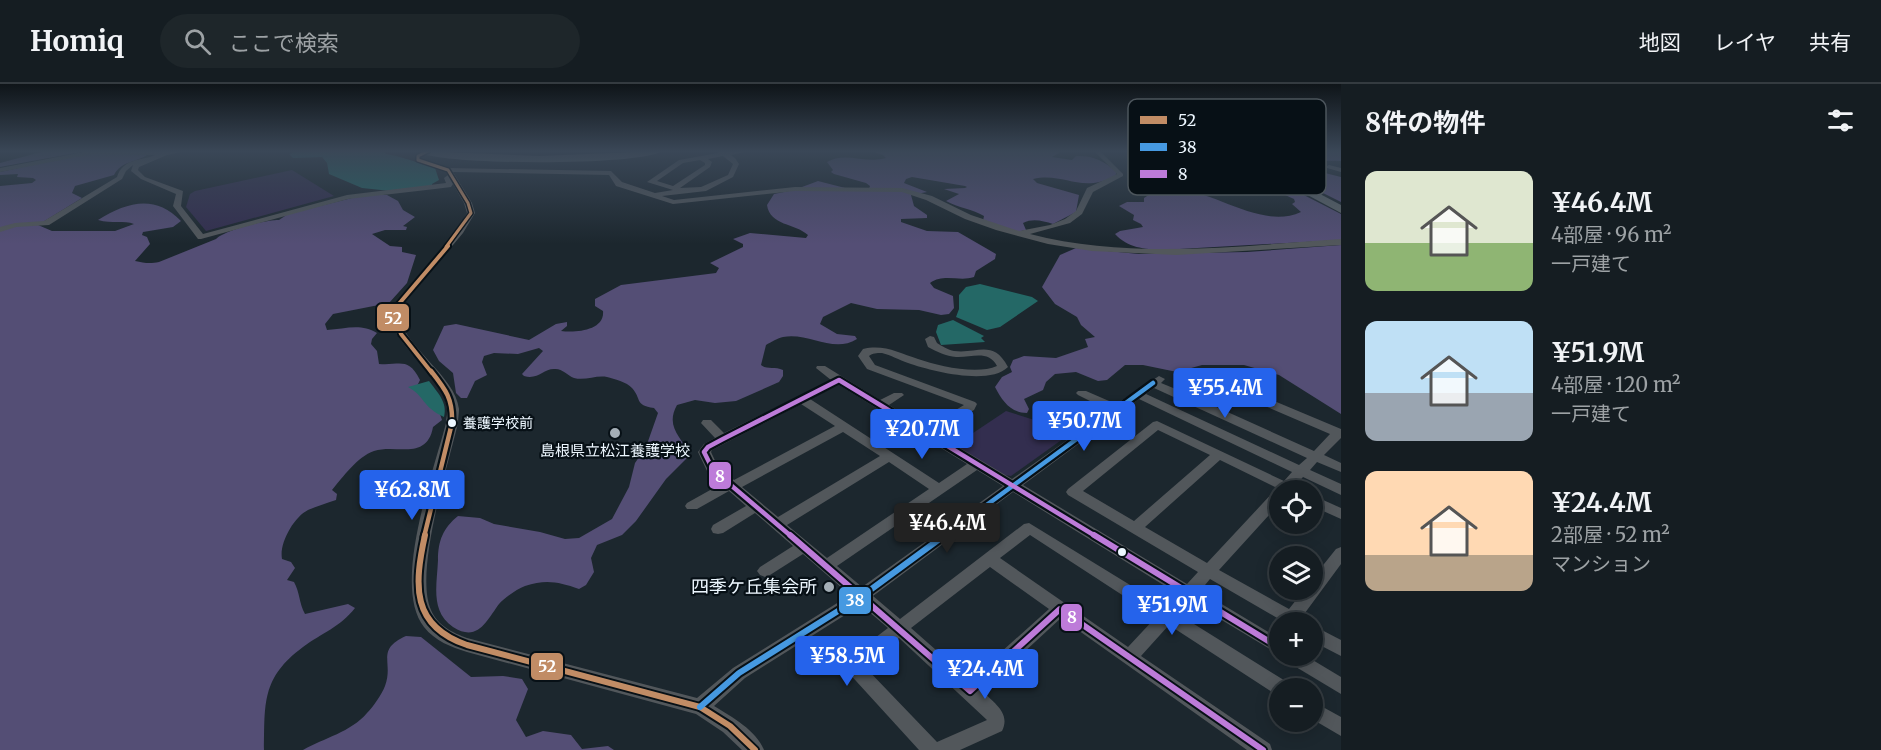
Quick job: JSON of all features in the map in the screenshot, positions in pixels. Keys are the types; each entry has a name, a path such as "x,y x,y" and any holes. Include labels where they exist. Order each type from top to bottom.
{"highway":[{"path":"1313,195 1341,210"}],"street":[{"path":"0,230 15,225 46,223 113,182"},
{"path":"153,182 180,193 177,206 201,237 347,197 366,193 408,192 448,185 450,182"},
{"path":"455,182 470,208 470,218 392,312 396,325 453,407 452,423 424,539 417,580 422,610 437,631 453,641 700,707 730,726 755,750"},
{"path":"618,182 675,202 795,189 892,189 929,198 968,217 1017,234 1074,246 1152,252 1341,242"},
{"path":"651,182 687,192"},
{"path":"675,188 684,182"},
{"path":"634,189 641,188 662,195 687,192 719,182"},
{"path":"1017,234 1074,218 1090,190 1106,182"},
{"path":"926,433 970,407 971,404 871,367 863,356 867,351 889,350 912,361 973,372 987,373 998,371 1003,367 994,356 975,351 951,354 932,345 930,339"},
{"path":"821,368 1269,641"},
{"path":"1184,397 1208,377 1340,434 1294,480"},
{"path":"839,380 708,447 704,456 713,470 901,629 996,717 996,724 939,750"},
{"path":"700,707 739,673 862,596 1156,381 1184,397 1341,468"},
{"path":"1257,398 1267,389"},
{"path":"1082,393 1116,409"},
{"path":"1137,394 1341,490"},
{"path":"880,405 898,395"},
{"path":"801,399 940,489"},
{"path":"1054,412 1088,430"},
{"path":"707,423 723,439"},
{"path":"1269,482 1157,425 1073,492 1279,612"},
{"path":"692,506 843,427"},
{"path":"1136,528 1218,455"},
{"path":"777,524 888,457"},
{"path":"827,565 976,464"},
{"path":"1323,505 1341,514"},
{"path":"718,529 756,506"},
{"path":"1129,657 1269,508"},
{"path":"932,750 852,665 1029,528 1269,680"},
{"path":"765,571 805,546"},
{"path":"1300,612 1341,553"},
{"path":"990,559 1263,750"},
{"path":"970,691 1060,609"},
{"path":"1323,638 1341,649"},
{"path":"1308,666 1341,686"},
{"path":"1323,716 1341,727"}],"shaded area":[{"path":"89,182 75,186 72,193 82,198 38,225 52,231 115,231 134,224 98,220 130,205 151,204 171,212 181,221 173,227 143,232 142,235 147,237 150,244 135,261 138,262 159,262 236,229 279,220 288,214 364,195 387,195 398,201 403,210 415,217 403,226 407,227 406,230 385,230 372,234 390,246 402,247 402,252 416,255 407,283 389,303 333,314 325,324 327,330 359,327 377,333 371,344 377,351 379,364 403,364 411,368 420,380 417,386 439,411 442,420 433,427 430,438 417,448 383,449 362,458 332,490 337,494 336,500 303,513 285,538 282,559 291,562 295,568 287,580 294,582 305,614 348,604 355,608 337,625 289,658 279,670 268,693 264,750 0,750 0,186"},
{"path":"236,182 312,182 334,196 206,231 186,207 190,194"},
{"path":"348,182 435,182 432,186 400,192 362,188"},
{"path":"815,182 853,190 869,189 870,186 863,182 904,182 927,192 911,195 914,206 927,215 927,218 901,219 901,222 927,231 958,232 996,254 995,259 976,271 974,277 946,278 930,283 934,288 953,296 954,308 949,314 941,315 919,310 877,309 851,303 823,317 820,324 837,334 855,336 857,339 839,344 793,336 774,340 766,345 761,365 783,370 783,376 779,382 736,401 715,403 695,400 677,405 673,425 690,455 666,479 636,521 622,535 597,545 591,558 594,572 586,585 579,589 552,582 525,586 501,602 486,623 475,631 462,631 446,621 436,597 438,553 442,535 458,516 480,518 494,524 565,539 579,538 612,519 629,487 635,463 646,447 658,413 654,408 641,403 630,386 607,377 578,379 557,369 550,369 533,377 524,376 522,374 543,351 539,348 518,354 494,353 484,356 482,362 487,375 475,381 467,398 461,398 456,393 453,373 439,361 433,350 444,326 456,324 529,340 556,324 567,322 567,326 561,331 574,332 594,327 602,318 603,311 595,306 595,299 621,285 716,273 719,268 710,263 743,247 743,244 733,239 750,233 806,238 808,235 803,231 778,221 769,212 767,205 774,194"},
{"path":"942,182 1036,182 1079,195 1076,212 1053,224 1038,220 1027,221 1023,223 1026,230 1016,232 983,221 984,216 946,201 959,194 944,189 967,187"},
{"path":"1326,182 1341,182 1341,202 1326,194"},
{"path":"1151,195 1205,195 1262,215 1282,217 1301,212 1292,204 1295,202 1294,199 1285,195 1304,195 1341,214 1341,240 1162,250 1131,245 1115,234 1143,227 1133,220 1134,215 1119,206 1127,202 1144,202 1144,198"},
{"path":"1341,245 1341,414 1279,375 1244,365 1202,365 1177,372 1143,365 1125,365 1107,380 1098,381 1076,372 1055,374 1046,382 1043,390 1024,399 1029,409 1027,413 1016,411 1008,405 995,387 1002,377 1012,372 1010,367 1013,360 1024,356 1056,358 1088,347 1085,339 1095,337 1081,325 1077,317 1055,304 1042,287 1060,255 1076,248 1139,254 1247,252"},
{"path":"980,284 1032,297 1038,301 1000,327 987,330 956,317 959,309 959,295 966,287"},
{"path":"953,320 984,336 981,338 985,342 941,345 936,332 938,325"},
{"path":"429,381 443,402 444,417 431,409 414,390 408,387"},
{"path":"1006,411 1044,423 1067,436 1011,476 1004,475 955,445"},
{"path":"406,636 421,637 471,677 503,676 522,679 528,689 516,720 526,737 543,731 571,735 582,749 608,746 614,750 303,750 361,720 385,686 388,670 387,657 391,646"}],"transit line":[{"name":"52","path":"455,182 468,203 471,213 460,231 392,312 394,322 401,334 442,384 453,408 452,423 428,518 419,570 419,592 425,616 434,628 453,640 467,645 700,707 730,726 755,750"},
{"name":"8","path":"1263,750 1060,609 970,691 901,629 713,470 704,452 708,447 839,380 1269,641"},
{"name":"38","path":"700,707 739,673 862,596 1153,383"}],"place":[{"name":"養護学校前","path":"452,423"},
{"name":"島根県立松江養護学校","path":"615,433"},
{"name":"四季ケ丘集会所","path":"829,587"}]}
